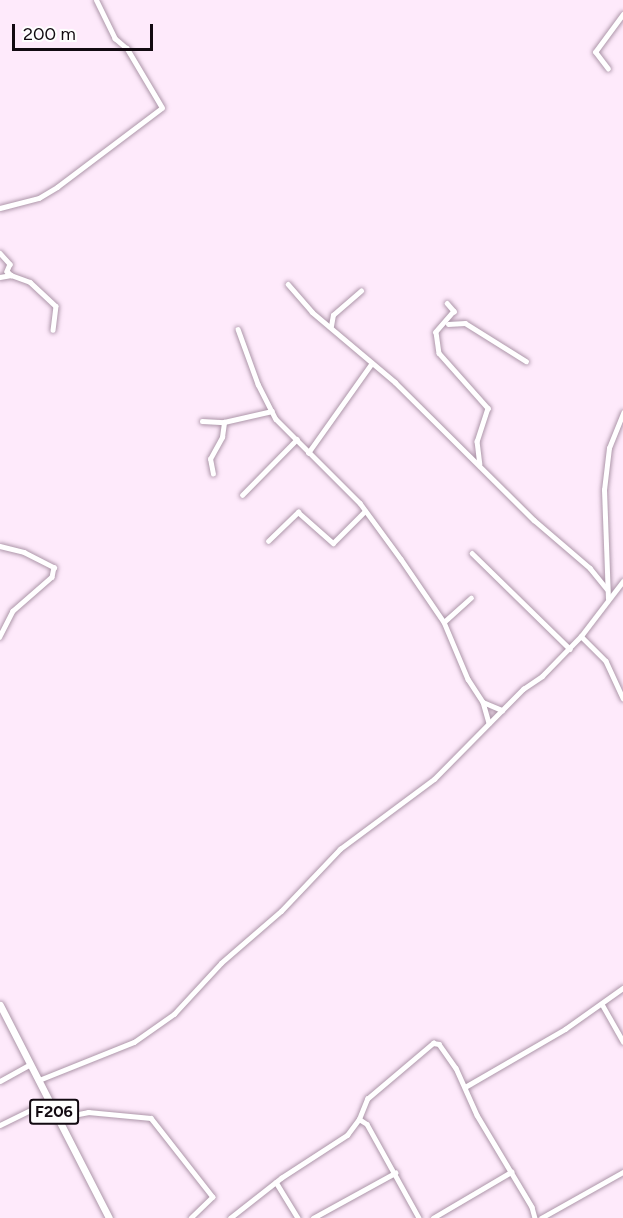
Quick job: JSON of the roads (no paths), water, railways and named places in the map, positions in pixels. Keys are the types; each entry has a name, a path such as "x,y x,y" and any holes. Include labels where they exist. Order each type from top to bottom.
{"main road":[{"name":"F206","path":"0,1005 109,1218"}],"street":[{"path":"0,208 39,198 57,187 162,108 127,49 115,39 96,0"},
{"path":"608,69 595,52 623,14"},
{"path":"0,253 10,264 8,271 11,274"},
{"path":"0,277 11,274 30,282 56,306 53,330"},
{"path":"288,284 590,568 607,589"},
{"path":"331,326 333,315 361,291"},
{"path":"447,303 454,311 435,336 439,353 489,408 477,441 482,467"},
{"path":"442,327 459,320 526,361"},
{"path":"238,329 272,411 308,453 365,511 444,622 468,679 483,702 489,723"},
{"path":"308,453 372,363"},
{"path":"202,421 224,422 272,411"},
{"path":"608,599 604,490 609,448 623,413"},
{"path":"213,474 210,459 222,436 224,422"},
{"path":"242,495 297,440"},
{"path":"268,541 298,512 333,543 365,511"},
{"path":"0,546 24,552 54,567 52,577 13,611 0,637"},
{"path":"472,554 570,649"},
{"path":"39,1080 107,1054 160,1026 221,963 281,911 340,849 434,779 502,710 570,649 623,581"},
{"path":"444,622 471,598"},
{"path":"581,636 606,661 623,698"},
{"path":"483,702 502,710"},
{"path":"465,1087 602,1004 623,988"},
{"path":"602,1004 623,1041"},
{"path":"230,1218 276,1182 346,1136 359,1119 367,1099 433,1043 439,1044 465,1087 532,1207 535,1218"},
{"path":"0,1081 29,1065"},
{"path":"0,1125 49,1101"},
{"path":"58,1118 88,1112 151,1118 213,1197 191,1218"},
{"path":"359,1119 367,1124 419,1218"},
{"path":"541,1218 623,1172"},
{"path":"314,1218 394,1173"},
{"path":"433,1218 511,1173"},
{"path":"276,1182 298,1218"}]}
